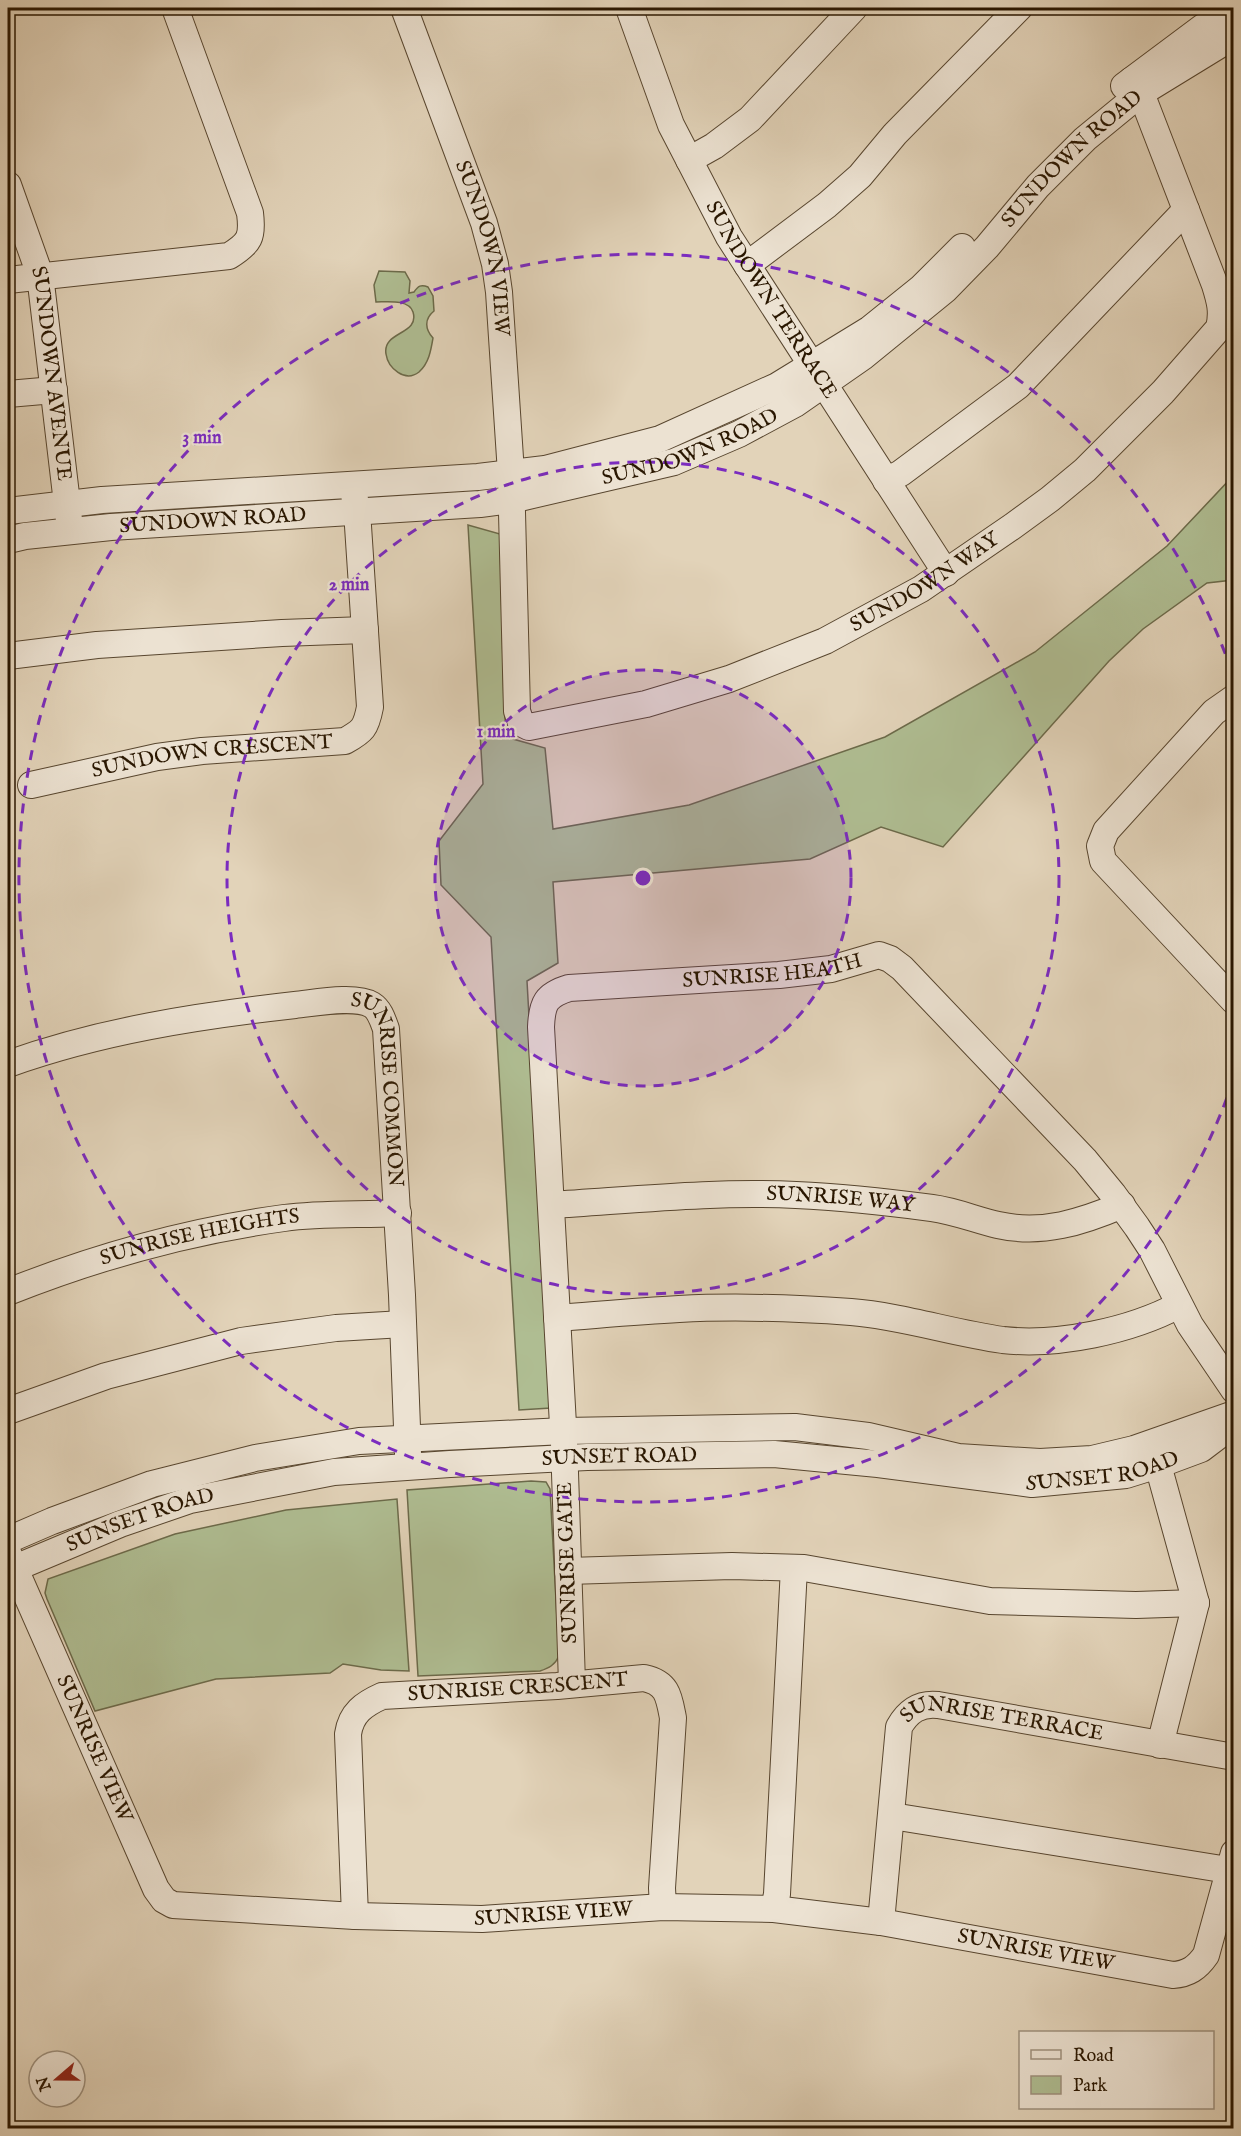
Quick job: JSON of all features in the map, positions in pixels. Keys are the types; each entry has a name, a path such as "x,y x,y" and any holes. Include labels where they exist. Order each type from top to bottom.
{"street":[{"path":"8,280 229,256 249,240 252,229 250,213 175,8"},
{"name":"SUNDOWN VIEW","path":"404,8 488,235 499,292 511,500"},
{"name":"SUNDOWN TERRACE","path":"629,8 671,125 729,237 946,573"},
{"path":"689,160 714,146 750,119 854,8"},
{"path":"747,265 827,205 860,176 895,134 1019,8"},
{"name":"SUNDOWN ROAD","path":"8,511 67,503 469,477 545,469 660,439 777,386 817,374 841,370 864,356 945,290 987,247 1038,186 1136,86 1203,27 1233,8"},
{"name":"SUNDOWN ROAD","path":"1136,86 1233,36"},
{"name":"SUNDOWN WAY","path":"511,500 517,711 521,723 529,727 646,704 729,679 825,641 946,573 1050,499 1085,470 1163,392 1219,328 1222,316 1220,301 1136,86"},
{"name":"SUNDOWN AVENUE","path":"8,185 40,275 70,531"},
{"path":"886,481 901,473 1018,386 1185,210"},
{"name":"SUNDOWN ROAD","path":"8,540 70,531 511,500 674,462 739,434 795,404 817,374"},
{"path":"8,394 54,390"},
{"name":"SUNDOWN CRESCENT","path":"31,785 157,757 202,751 345,741 361,732 367,723 370,707 357,511 353,484"},
{"path":"8,656 98,645 365,630"},
{"path":"1233,698 1214,712 1121,814 1106,831 1100,846 1103,861 1233,1001"},
{"name":"SUNRISE HEATH","path":"564,1444 542,1027 543,1005 556,992 569,988 810,972 831,969 879,955 890,959 902,968 1085,1160 1122,1205 1152,1250 1179,1305 1203,1345 1233,1390"},
{"name":"SUNRISE COMMON","path":"8,1064 93,1038 159,1023 328,1002 356,1001 373,1006 382,1016 386,1029 398,1214 408,1467"},
{"name":"SUNRISE WAY","path":"551,1205 714,1194 797,1195 849,1198 934,1208 999,1225 1028,1228 1066,1224 1093,1217 1122,1205"},
{"name":"SUNRISE HEIGHTS","path":"8,1292 108,1256 183,1237 286,1218 398,1214"},
{"path":"557,1318 679,1309 762,1307 854,1313 1004,1340 1073,1339 1167,1312 1179,1305"},
{"path":"8,1412 106,1376 241,1341 336,1328 403,1324"},
{"name":"SUNSET ROAD","path":"10,1564 190,1500 334,1472 408,1467 564,1444 795,1427 868,1436 958,1456 1040,1462 1092,1459 1134,1449 1233,1414"},
{"name":"SUNSET ROAD","path":"8,1540 152,1484 203,1470 359,1441 407,1438 774,1454 878,1464 1032,1485 1126,1475 1201,1449 1233,1424"},
{"name":"SUNRISE GATE","path":"564,1444 572,1683"},
{"path":"1158,1465 1196,1603 1161,1745"},
{"name":"SUNRISE VIEW","path":"10,1564 156,1889 164,1900 173,1905 355,1916 482,1918 663,1907 774,1909 881,1922 1157,1973 1181,1975 1200,1964 1206,1955 1231,1861"},
{"path":"568,1571 732,1566 794,1568 990,1601 1136,1605 1196,1603"},
{"path":"774,1909 794,1568"},
{"name":"SUNRISE CRESCENT","path":"355,1916 348,1734 350,1722 366,1703 382,1696 644,1678 653,1680 669,1693 674,1718 662,1888 663,1907"},
{"name":"SUNRISE TERRACE","path":"881,1922 899,1727 908,1713 922,1706 938,1705 1233,1757"},
{"path":"892,1816 1231,1861"}],"green space":[{"path":"379,271 405,272 410,281 409,293 423,286 428,287 433,296 434,311 428,317 427,324 428,331 433,338 430,352 422,368 414,375 403,375 394,369 387,359 386,347 390,341 411,325 414,319 411,308 407,305 376,302 374,285"},
{"path":"1233,476 1233,580 1207,583 1143,629 1109,661 943,847 881,827 810,859 553,882 558,963 527,981 551,1408 519,1410 491,937 441,885 439,841 483,784 468,525 500,534 506,727 513,739 545,748 553,829 689,805 885,737 1035,652 1167,546"},
{"path":"531,1481 546,1482 550,1489 559,1656 551,1666 540,1671 418,1676 407,1490"},
{"path":"397,1499 409,1671 381,1670 343,1664 330,1673 216,1679 95,1711 47,1599 45,1593 48,1579 175,1534 286,1510"}]}
